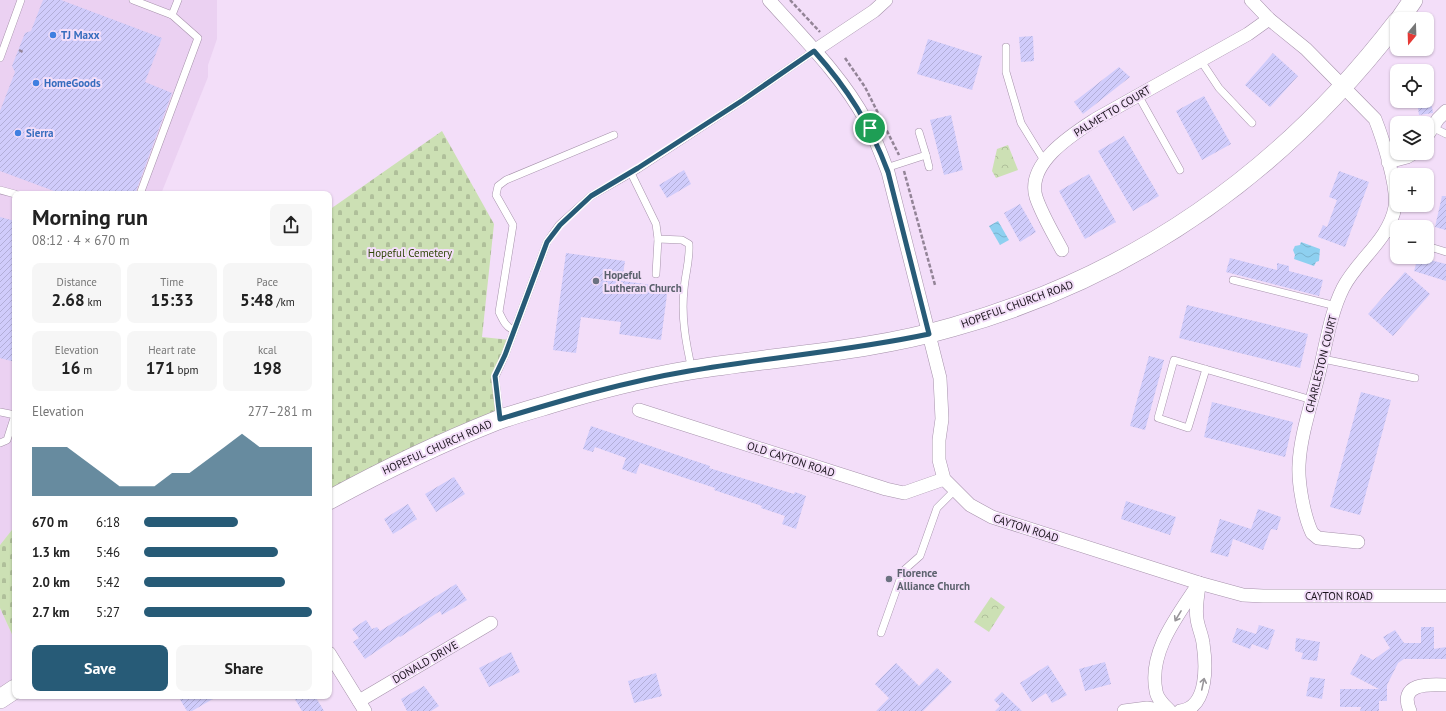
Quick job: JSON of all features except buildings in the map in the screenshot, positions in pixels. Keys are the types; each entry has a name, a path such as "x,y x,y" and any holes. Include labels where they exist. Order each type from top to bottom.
{"main road":[{"path":"1405,12 1413,0"},
{"name":"HOPEFUL CHURCH ROAD","path":"332,498 396,464 500,419 614,386 692,370 858,348 929,334 994,315 1048,295 1101,271 1151,243 1200,212 1258,169 1302,130 1343,88 1390,31"},
{"path":"0,699 12,691"}],"street":[{"name":"CAYTON ROAD","path":"769,0 850,95 866,120 886,168 940,378 942,419 939,440 939,460 944,479 954,491 970,505 992,517 1199,583 1243,595 1446,596"},
{"path":"814,51 874,11 886,0"},
{"path":"1251,0 1269,19 1306,49 1343,88"},
{"name":"PALMETTO COURT","path":"1062,250 1035,192 1036,178 1045,162 1073,134 1138,95 1248,34 1269,19"},
{"name":"CHARLESTON COURT","path":"1343,88 1374,119 1380,132 1395,192 1395,206 1392,220"},
{"path":"1434,127 1446,111"},
{"path":"1388,162 1396,160"},
{"name":"CHARLESTON COURT","path":"1358,542 1318,538 1310,529 1302,494 1299,466 1300,452 1336,306 1350,276 1390,235"},
{"name":"OLD CAYTON ROAD","path":"639,410 886,489 904,493 944,479"},
{"path":"1170,711 1161,702 1156,692 1155,675 1158,654 1165,638 1199,583"},
{"path":"1180,711 1186,710 1193,706 1199,698 1204,680 1205,663 1196,609 1199,583"},
{"name":"DONALD DRIVE","path":"362,706 491,623"},
{"path":"332,658 362,706"},
{"path":"1410,711 1407,704 1408,695 1412,689 1418,686 1446,685"},
{"path":"1124,711 1147,708 1164,711"}],"lane":[{"path":"0,58 21,0"},
{"path":"133,0 172,15 198,38 141,191"},
{"path":"172,15 178,0"},
{"path":"1006,47 1006,72 1021,123 1045,162"},
{"path":"500,419 495,376 505,355 513,330 547,242 560,225 591,196 631,173 743,100 814,51"},
{"path":"1201,60 1219,88 1252,123"},
{"path":"1138,95 1180,170"},
{"path":"919,132 929,167"},
{"path":"1434,132 1446,134"},
{"path":"513,330 508,328 503,322 499,312 513,226 496,195 498,186 506,180 614,135"},
{"path":"886,168 926,155"},
{"path":"631,173 656,224 658,239 656,274"},
{"path":"0,190 12,193"},
{"path":"658,239 682,240 689,244 690,259 684,298 685,342 692,370"},
{"path":"1434,248 1446,252"},
{"path":"1233,280 1336,306"},
{"path":"1323,359 1415,378"},
{"path":"1206,369 1188,428 1158,418 1174,360 1206,369 1312,400"},
{"path":"0,412 12,414"},
{"path":"0,443 7,440 12,424"},
{"path":"881,633 903,571 920,556 937,508 954,491"}],"path":[{"path":"790,0 820,32"},
{"path":"19,50 23,52"}],"shaded area":[{"path":"0,0 217,0 217,39 208,65 208,77 162,191 12,191 12,530 0,545"},
{"path":"0,608 12,634 12,691 0,699"}],"green space":[{"name":"Hopeful Cemetery","path":"442,131 494,224 482,337 510,340 495,377 500,419 332,499 332,208"},
{"path":"1008,145 1018,170 996,178 992,171 997,149"},
{"path":"12,530 12,634 0,608 0,545"},
{"path":"991,597 1005,607 989,632 974,622"}],"water":[{"path":"998,221 1009,240 1000,245 989,226"},
{"path":"1301,242 1320,249 1319,261 1316,262 1314,266 1294,259 1295,255 1293,250 1295,246 1300,245"}],"place":[{"name":"TJ Maxx","path":"53,35"},
{"name":"HomeGoods","path":"36,83"},
{"name":"Sierra","path":"18,133"},
{"name":"Hopeful Lutheran Church","path":"596,281"},
{"name":"Florence Alliance Church","path":"889,579"}],"route":[{"path":"814,51 832,71 850,95 870,128 888,172 929,334 858,348 690,370 614,386 500,419 495,376 505,355 537,265 547,242 560,225 591,196 638,168 743,100 814,51"}]}
